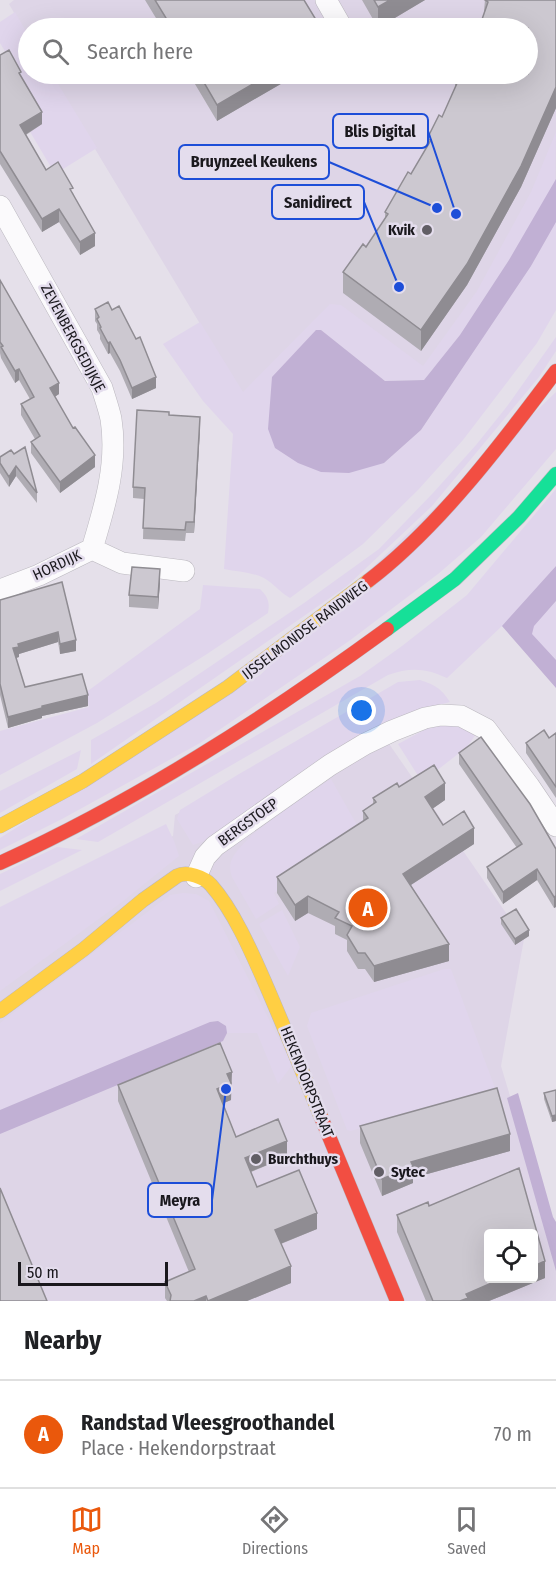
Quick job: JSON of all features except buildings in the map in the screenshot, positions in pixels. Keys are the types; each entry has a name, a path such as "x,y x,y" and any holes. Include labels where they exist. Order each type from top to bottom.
{"main road":[{"name":"IJSSELMONDSE RANDWEG","path":"0,826 83,781 228,687 396,560 462,489 556,371"},
{"path":"0,863 55,838 142,791 225,741 331,670 455,579 519,517 556,474"},
{"path":"0,1011 177,876 181,874 196,877"},
{"name":"HEKENDORPSTRAAT","path":"196,877 202,878 216,891 252,953 397,1301"}],"street":[{"path":"326,0 336,18"},
{"name":"ZEVENBERGSEDIJKJE","path":"0,206 102,388 111,417 113,444 108,494 92,549"},
{"name":"HORDIJK","path":"0,590 92,549 122,563 184,571"},
{"name":"BERGSTOEP","path":"196,877 205,856 215,846 330,765 392,731 425,718 441,715 461,716 478,723 495,739 556,826"}],"shaded area":[{"path":"14,0 556,0 556,257 504,353 250,407 56,84 538,84 538,18 18,20 9,4"},
{"path":"15,12 18,18 18,73 0,43 0,22"},
{"path":"25,84 58,84 97,148 55,174 19,113 36,103"},
{"path":"556,132 555,183 509,260 460,335 424,380 385,381 321,330 315,330 384,463 421,430 531,266 556,222 556,310 537,343 463,440 418,490 363,544 290,598 262,577 224,569 233,434 203,401 163,344 200,322 243,392 330,304 341,305 423,366 477,291 531,192"},
{"path":"556,179 556,222 531,266 421,430 384,463 349,473 321,472 298,463 275,448 268,429 272,377 316,330 321,330 385,381 424,380 460,335 509,260"},
{"path":"556,337 556,351 539,377 432,506 347,586 91,764 91,740 156,703 304,603 379,549 476,445 508,405"},
{"path":"556,392 556,449 481,537 438,574 349,641 200,743 62,819 0,850 0,838 260,675"},
{"path":"556,489 556,566 503,626 533,626 556,601 556,687 502,626 447,678 418,670 388,675 98,842 76,839 360,676 402,646 467,595"},
{"path":"556,566 556,601 534,626 532,634 556,660 556,688 502,626"},
{"path":"203,585 260,589 268,600 268,613 97,723 0,775 0,731 89,707 85,693 200,609"},
{"path":"420,680 444,693 450,702 431,707 319,760 202,842 193,845 177,819 180,810 398,682"},
{"path":"367,712 524,939 501,1066 556,1250 556,1301 0,1301 0,915 173,836 175,815"},
{"path":"456,725 476,734 467,747 422,782 398,744 426,729"},
{"path":"81,750 77,769 0,813 0,791"},
{"path":"331,779 362,834 274,893 279,904 256,919 232,877 230,864 232,859 249,838 262,827"},
{"path":"166,824 179,856 122,902 0,991 0,907"},
{"path":"57,847 82,850 0,891 0,874"},
{"path":"196,894 209,901 292,1065 278,1084 257,1033 227,1033 225,1026 218,1021 210,1022 0,1110 0,1023 170,895"},
{"path":"282,910 300,947 288,976 259,924"},
{"path":"444,969 451,969 495,1088 351,1131 347,1130 307,1026 311,1013"},
{"path":"218,1021 226,1026 227,1033 223,1041 0,1134 0,1110 210,1022"},
{"path":"518,1093 556,1222 556,1271 507,1098"}],"traffic: fast":[{"path":"387,629 455,579 519,517 556,474"}],"traffic: slow":[{"path":"0,826 83,781 228,687 368,581"},
{"path":"0,1011 177,876 186,874 195,876 211,885 242,933 321,1117"}],"traffic: jam":[{"path":"368,581 394,560 444,510 492,455 556,371"},
{"path":"0,863 102,812 200,756 387,629"},
{"path":"321,1117 397,1301"}],"place":[{"name":"Bruynzeel Keukens","path":"437,208"},
{"name":"Blis Digital","path":"456,214"},
{"name":"Kvik","path":"427,230"},
{"name":"Sanidirect","path":"399,287"},
{"name":"Randstad Vleesgroothandel","path":"368,908"},
{"name":"Meyra","path":"226,1089"},
{"name":"Burchthuys","path":"256,1159"},
{"name":"Sytec","path":"379,1172"}]}
